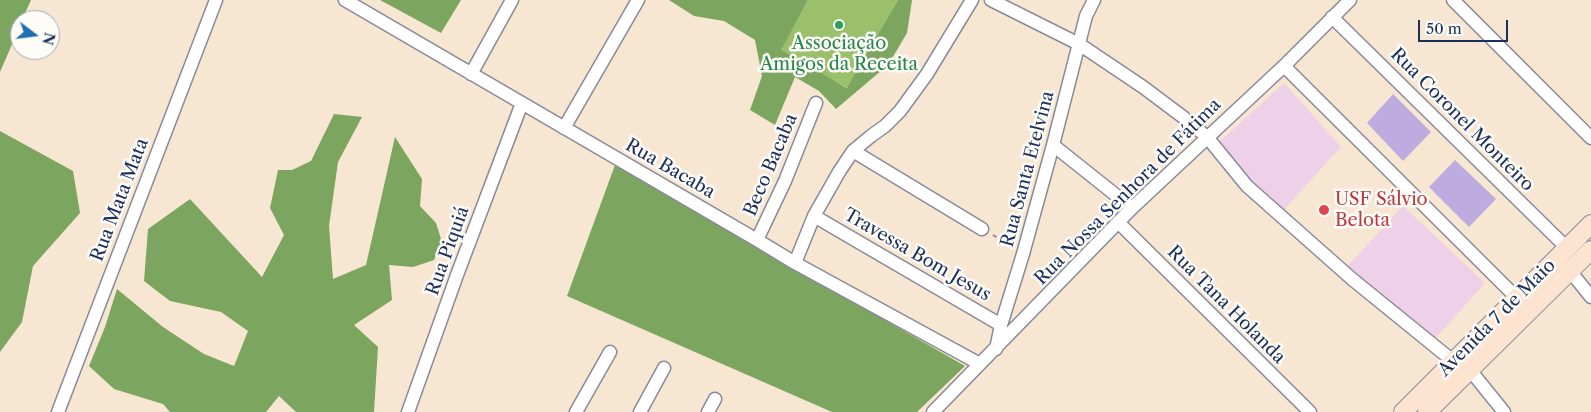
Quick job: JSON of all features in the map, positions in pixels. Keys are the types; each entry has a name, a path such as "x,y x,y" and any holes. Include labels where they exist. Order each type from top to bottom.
{"main road":[{"name":"Avenida 7 de Maio","path":"1427,412 1470,370 1566,248 1591,224"},
{"name":"Avenida 7 de Maio","path":"1403,412 1454,362 1523,305 1570,271 1591,250"}],"street":[{"name":"Rua Mata Mata","path":"58,412 216,0"},
{"name":"Rua Bacaba","path":"345,0 795,263 980,364"},
{"path":"471,74 512,0"},
{"path":"564,128 638,0"},
{"path":"795,263 814,216 853,151 885,126 900,111 927,74 972,0"},
{"path":"991,0 1079,44 1143,87 1207,137 1246,186 1352,279 1454,362"},
{"name":"Rua Santa Etelvina","path":"996,349 1053,145 1086,16 1094,0"},
{"name":"Rua Nossa Senhora de Fátima","path":"933,412 1132,208 1284,66 1350,0"},
{"path":"1453,0 1591,138"},
{"name":"Rua Coronel Monteiro","path":"1332,17 1566,248"},
{"path":"1284,66 1523,305"},
{"name":"Rua Piquiá","path":"408,412 522,103"},
{"name":"Beco Bacaba","path":"758,240 785,181 816,103"},
{"path":"1053,145 1132,208"},
{"path":"853,151 982,229"},
{"name":"Travessa Bom Jesus","path":"814,216 1002,325"},
{"name":"Rua Tana Holanda","path":"1118,222 1310,412"},
{"path":"1570,271 1591,297"},
{"path":"576,412 610,352"},
{"path":"640,412 664,368"},
{"path":"1470,370 1504,412"},
{"path":"708,412 715,399"}],"path":[{"path":"982,229 1023,254"}],"shaded area":[{"path":"1284,83 1341,147 1280,214 1215,146"},
{"path":"1403,206 1485,283 1432,342 1346,268"}],"green space":[{"path":"0,0 31,0 26,10 10,10 10,49 0,72"},
{"path":"380,0 461,0 441,33"},
{"path":"669,0 808,0 781,50 847,88 898,0 912,0 907,33 888,65 836,109 819,91 795,77 775,125 750,110 762,76 755,40 724,21 694,16"},
{"name":"Associação Amigos da Receita","path":"808,0 898,0 848,88 779,52"},
{"path":"334,114 362,117 338,162 329,226 333,279 366,265 395,137 422,179 420,206 436,223 442,242 434,260 413,267 389,265 392,300 354,325 378,347 374,412 296,412 279,396 266,412 170,412 163,404 114,389 89,366 105,327 117,289 163,327 204,354 234,366 248,331 221,312 170,301 144,281 148,229 190,199 262,277 284,235 270,208 278,170 292,170 311,161"},
{"path":"0,131 73,171 80,213 33,266 22,322 0,352"},
{"path":"615,165 965,366 917,412 832,412 567,296"}],"building":[{"path":"1393,94 1431,132 1403,161 1367,123"},
{"path":"1455,160 1496,199 1469,227 1429,187"}],"place":[{"name":"Associação Amigos da Receita","path":"839,25"},
{"name":"USF Sálvio Belota","path":"1324,210"}]}
